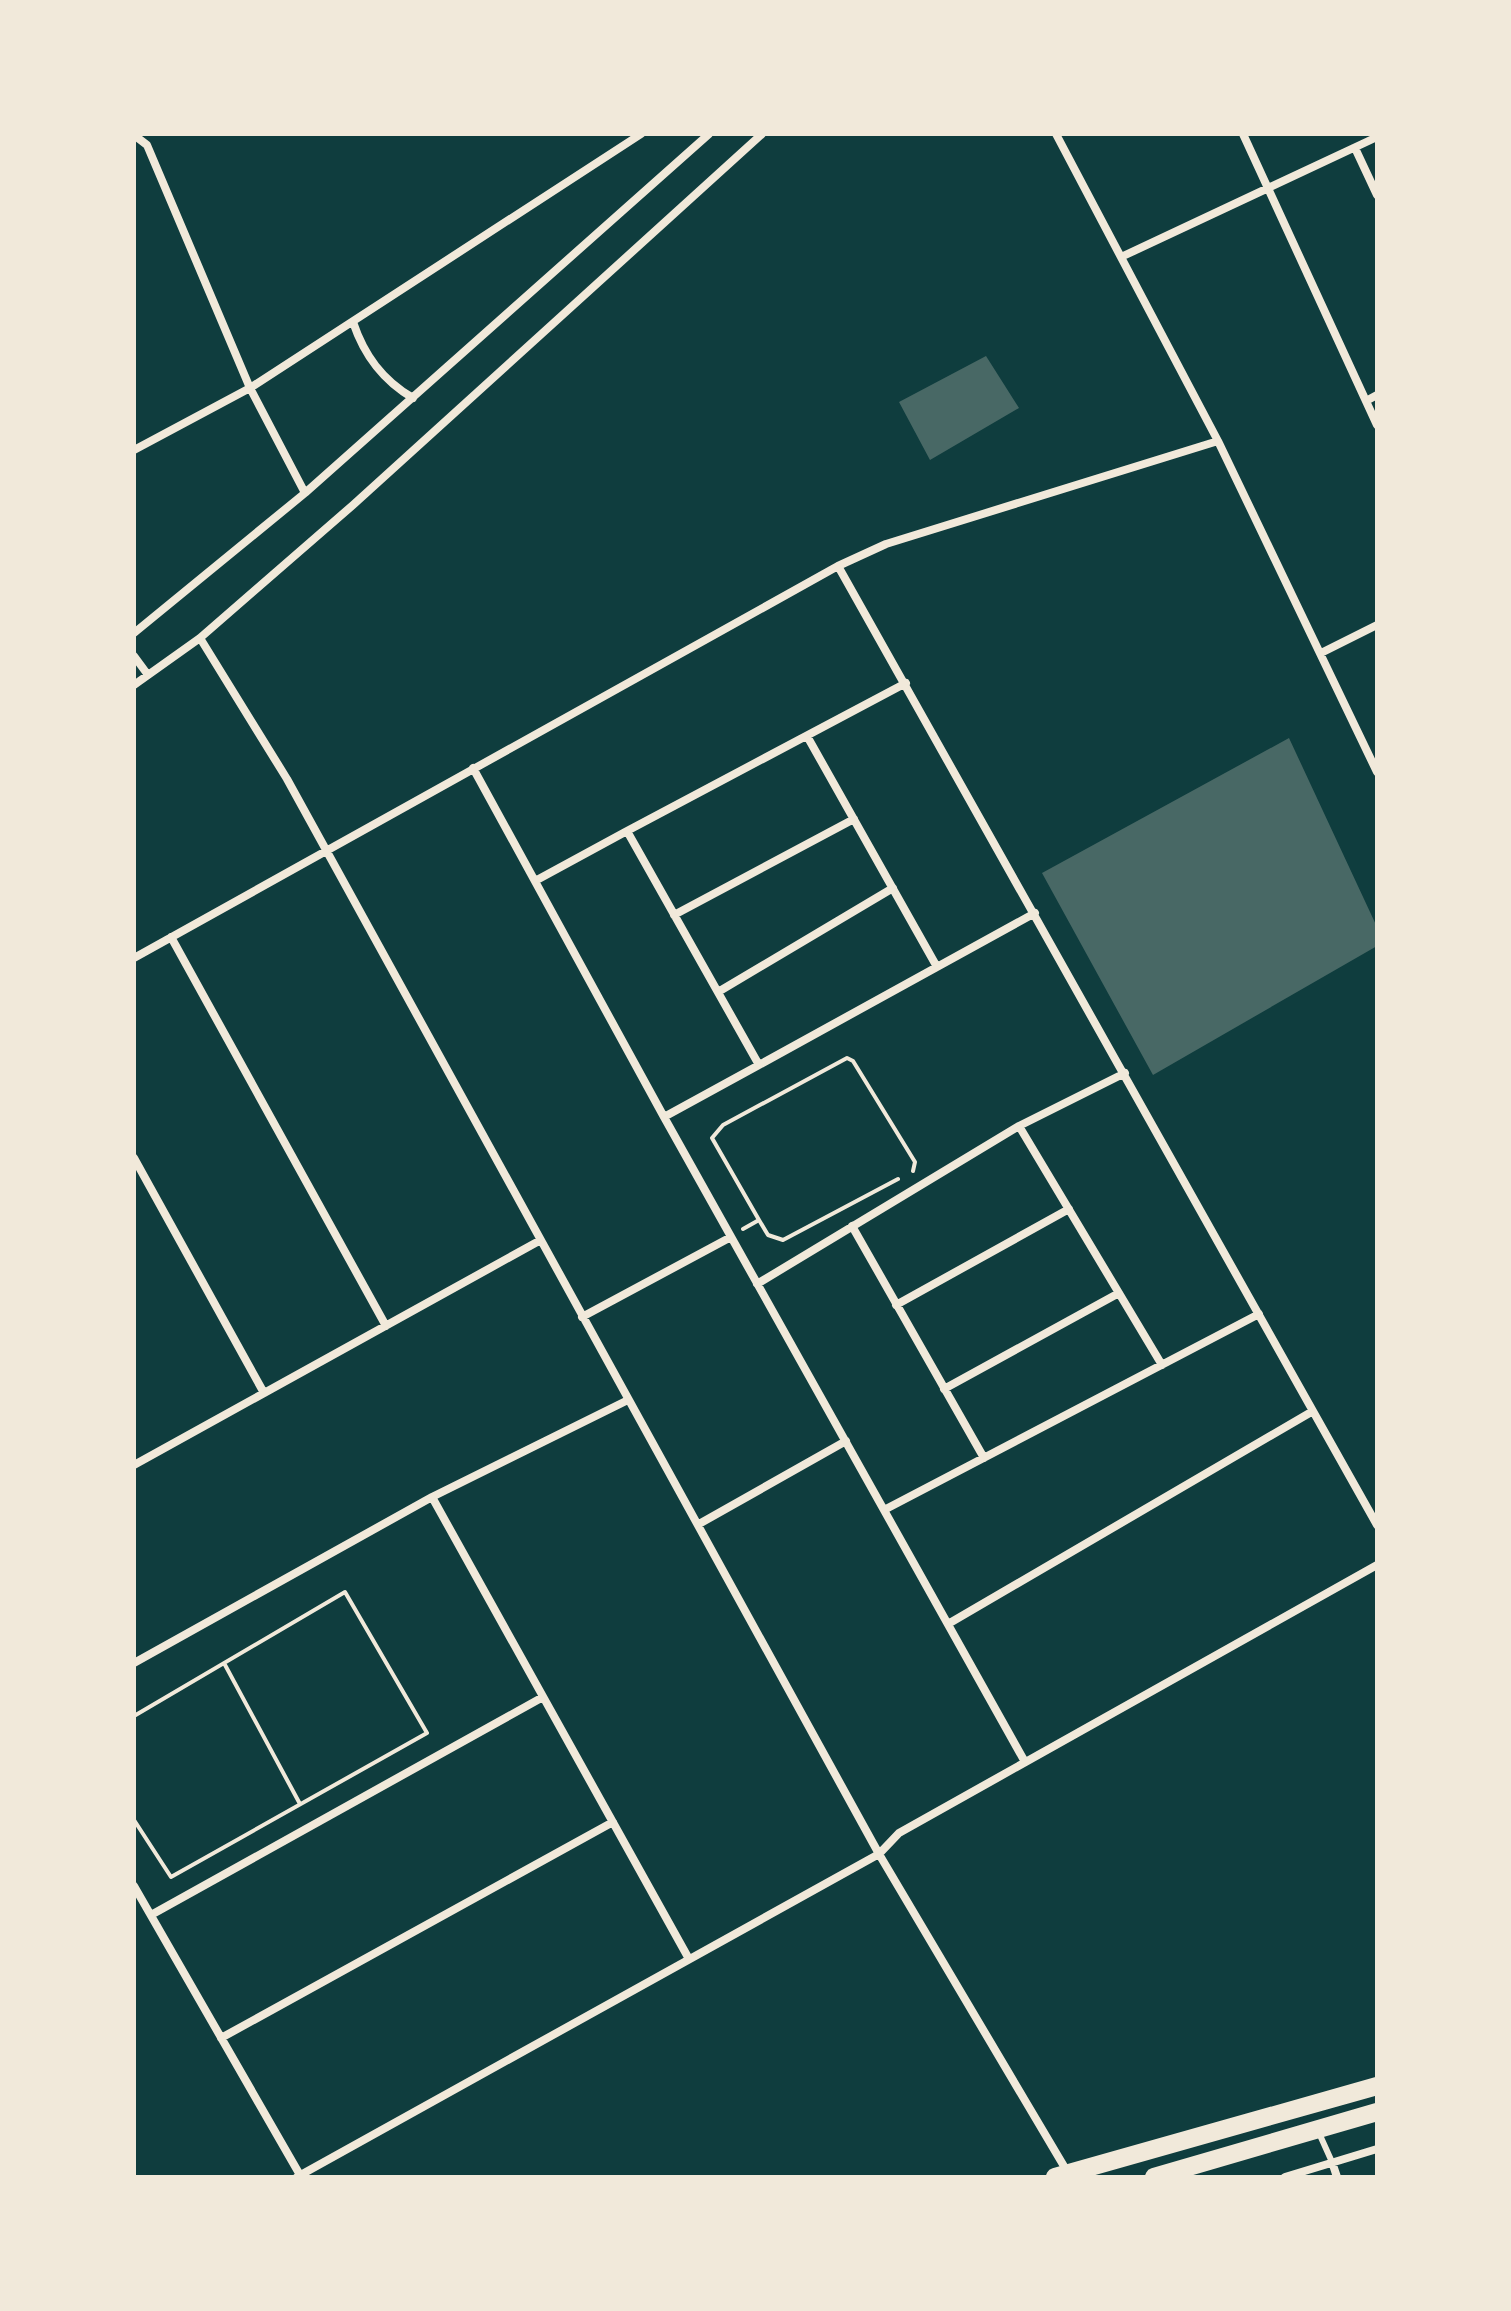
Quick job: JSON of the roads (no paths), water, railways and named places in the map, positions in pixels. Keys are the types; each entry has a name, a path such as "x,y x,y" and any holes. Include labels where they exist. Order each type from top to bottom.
{"main road":[{"path":"1062,2175 1377,2086"},
{"path":"1154,2177 1377,2112"}],"street":[{"path":"134,450 250,388 641,134"},
{"path":"134,633 305,493 709,134"},
{"path":"134,685 200,638 478,394 762,134"},
{"path":"1056,134 1218,441 1377,772"},
{"path":"1243,134 1377,425"},
{"path":"134,135 147,145 250,388 305,493"},
{"path":"1121,257 1377,137"},
{"path":"1355,148 1377,195"},
{"path":"353,322 373,365 394,387 413,398"},
{"path":"1366,401 1377,395"},
{"path":"134,958 838,566 886,544 1218,441"},
{"path":"838,566 1377,1525"},
{"path":"1321,653 1377,625"},
{"path":"200,638 287,779 879,1854 1062,2175"},
{"path":"134,656 148,675"},
{"path":"535,881 906,683"},
{"path":"807,736 937,967"},
{"path":"473,768 664,1117 1025,1762"},
{"path":"674,915 854,819"},
{"path":"627,831 759,1065"},
{"path":"718,992 893,888"},
{"path":"664,1117 1035,913"},
{"path":"171,937 386,1326"},
{"path":"757,1284 1019,1126 1125,1073"},
{"path":"1019,1126 1162,1365"},
{"path":"134,1158 264,1393"},
{"path":"896,1305 1069,1209"},
{"path":"852,1226 984,1458"},
{"path":"582,1317 731,1237"},
{"path":"135,1461 539,1241"},
{"path":"944,1389 1119,1293"},
{"path":"884,1510 1259,1314"},
{"path":"134,1663 432,1497 628,1400"},
{"path":"948,1624 1313,1411"},
{"path":"699,1524 846,1441"},
{"path":"432,1497 689,1959"},
{"path":"134,1886 299,2176 879,1854 899,1833 1377,1565"},
{"path":"151,1915 543,1697"},
{"path":"221,2038 613,1822"},
{"path":"1285,2177 1377,2149"},
{"path":"1332,2162 1337,2177"}],"lane":[{"path":"1318,2130 1332,2162"}]}
